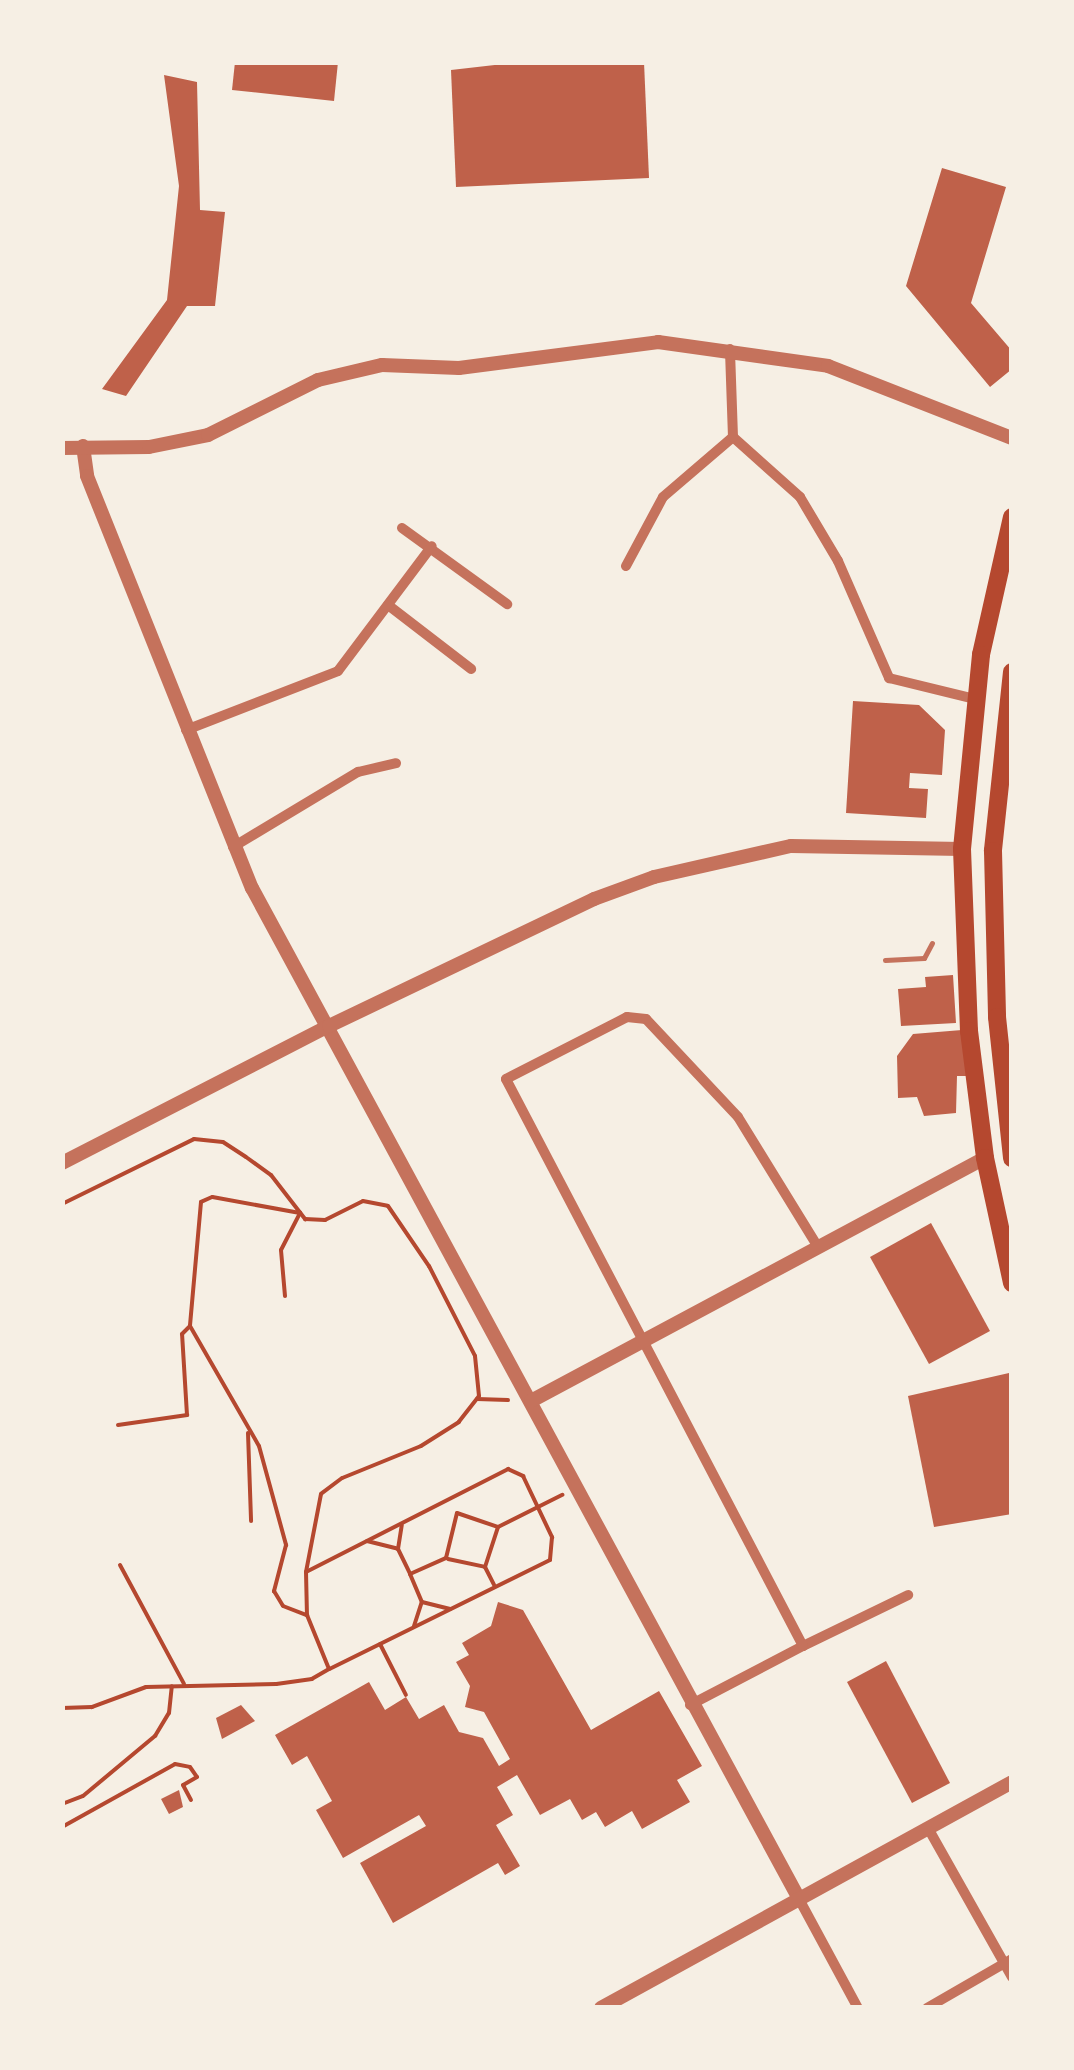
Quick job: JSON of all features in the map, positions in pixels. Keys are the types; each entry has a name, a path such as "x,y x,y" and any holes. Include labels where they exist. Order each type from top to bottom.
{"main road":[{"path":"1012,517 975,699 962,849 968,1031 985,1158 1012,1283"},
{"path":"1012,672 993,851 997,1017 1012,1158"}],"street":[{"path":"62,448 149,446 208,436 318,380 382,365 459,368 658,342 730,348 843,370 1012,438"},
{"path":"730,348 733,437 800,497 838,562 890,678 975,699"},
{"path":"626,566 662,497 733,437"},
{"path":"84,446 87,476 233,846 690,1705 858,2008"},
{"path":"402,528 432,546 507,604"},
{"path":"186,730 338,672 432,546"},
{"path":"388,605 471,670"},
{"path":"233,846 358,772 396,763"},
{"path":"62,1163 329,1026 594,899 709,860 826,844 962,849"},
{"path":"803,1646 506,1078 626,1017 646,1019 738,1116 816,1244"},
{"path":"530,1402 816,1244 985,1158"},
{"path":"690,1705 908,1595"},
{"path":"601,2008 1012,1782"},
{"path":"928,1828 1008,1961 1012,1977"},
{"path":"927,2008 1008,1961"}],"lane":[{"path":"885,960 924,958 932,944"}],"path":[{"path":"62,1204 194,1138 223,1142 246,1157 300,1213"},
{"path":"308,1615 284,1606 274,1591 286,1544 259,1446 248,1433 190,1326 201,1202 212,1197 325,1220 364,1202 388,1206 430,1266 474,1356 476,1399 460,1422 421,1446 342,1478 321,1494 306,1572 308,1615 328,1669"},
{"path":"285,1296 281,1250 300,1213"},
{"path":"118,1424 187,1416 182,1334 190,1326"},
{"path":"476,1399 512,1400"},
{"path":"248,1433 251,1521"},
{"path":"62,1708 172,1686 276,1684 312,1679 550,1560 552,1537 523,1476 508,1470 306,1572"},
{"path":"457,1513 498,1527 562,1495"},
{"path":"446,1558 457,1513 450,1498"},
{"path":"403,1522 398,1550 422,1602 414,1628"},
{"path":"495,1587 485,1567 498,1527"},
{"path":"366,1541 398,1550"},
{"path":"410,1574 446,1558 485,1567"},
{"path":"120,1565 185,1686"},
{"path":"422,1602 451,1609"},
{"path":"380,1644 406,1696"},
{"path":"62,1804 83,1796 155,1736 169,1713 172,1686"},
{"path":"62,1828 175,1764 190,1767 197,1777 183,1785 191,1800"}],"building":[{"path":"235,62 338,62 334,101 232,90"},
{"path":"521,62 644,62 649,178 456,187 451,70"},
{"path":"164,75 197,82 200,210 225,212 215,306 187,306 126,396 102,389 167,300 179,186"},
{"path":"942,168 1006,187 971,303 1012,351 1012,369 990,387 906,286"},
{"path":"853,701 919,705 945,730 942,775 910,773 909,788 928,789 926,818 846,813"},
{"path":"953,975 956,1023 901,1026 898,989 926,987 925,977"},
{"path":"962,1030 967,1076 957,1076 956,1113 924,1116 917,1097 898,1098 897,1056 913,1034"},
{"path":"931,1223 990,1331 929,1364 870,1257"},
{"path":"1009,1373 1012,1514 934,1527 908,1396"},
{"path":"498,1602 523,1610 591,1730 659,1691 702,1766 677,1780 690,1802 642,1829 632,1811 605,1827 596,1812 582,1820 570,1799 540,1815 517,1775 497,1787 513,1815 496,1825 520,1866 505,1875 498,1863 393,1923 360,1863 426,1826 419,1815 343,1858 316,1810 332,1801 307,1756 292,1765 275,1735 369,1682 385,1710 406,1697 419,1719 444,1705 459,1732 483,1738 499,1766 510,1759 484,1712 465,1707 470,1686 456,1662 469,1655 462,1643 491,1626"},
{"path":"886,1661 950,1783 912,1803 847,1682"},
{"path":"241,1705 255,1721 222,1739 216,1718"},
{"path":"179,1790 183,1807 169,1814 161,1799"}]}
